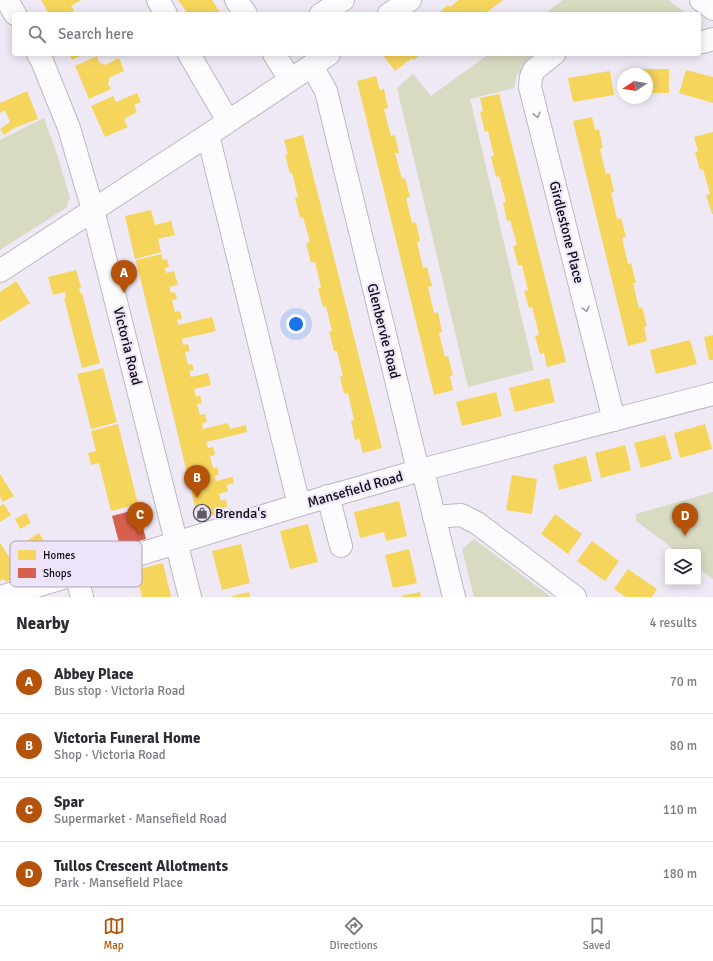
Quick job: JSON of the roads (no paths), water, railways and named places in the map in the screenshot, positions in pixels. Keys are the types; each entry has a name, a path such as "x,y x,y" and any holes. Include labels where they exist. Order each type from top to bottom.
{"street":[{"path":"7,0 14,12"},
{"path":"158,0 165,12"},
{"path":"236,0 245,12"},
{"path":"324,12 343,0"},
{"path":"392,12 410,0"},
{"path":"700,0 713,9"},
{"path":"701,42 713,39"},
{"name":"Victoria Road","path":"39,56 69,128 94,210 190,597"},
{"path":"190,56 228,121"},
{"path":"275,56 290,79"},
{"name":"Girdlestone Place","path":"552,56 534,70 531,77 530,87 614,420"},
{"path":"0,271 320,60"},
{"name":"Glenbervie Road","path":"320,60 326,91 416,462 426,479 454,597"},
{"path":"208,135 299,505"},
{"name":"Mansefield Road","path":"142,554 328,496 421,470 713,394"},
{"path":"328,496 341,546"},
{"path":"434,517 461,515 477,522 575,597"},
{"name":"Mansefield Road","path":"1,597 34,587"},
{"path":"79,587 82,597"}],"place":[{"name":"Abbey Place","path":"124,293"},
{"name":"Victoria Funeral Home","path":"197,498"},
{"name":"Brenda's","path":"202,513"},
{"name":"Spar","path":"140,535"},
{"name":"Tullos Crescent Allotments","path":"685,536"}]}
